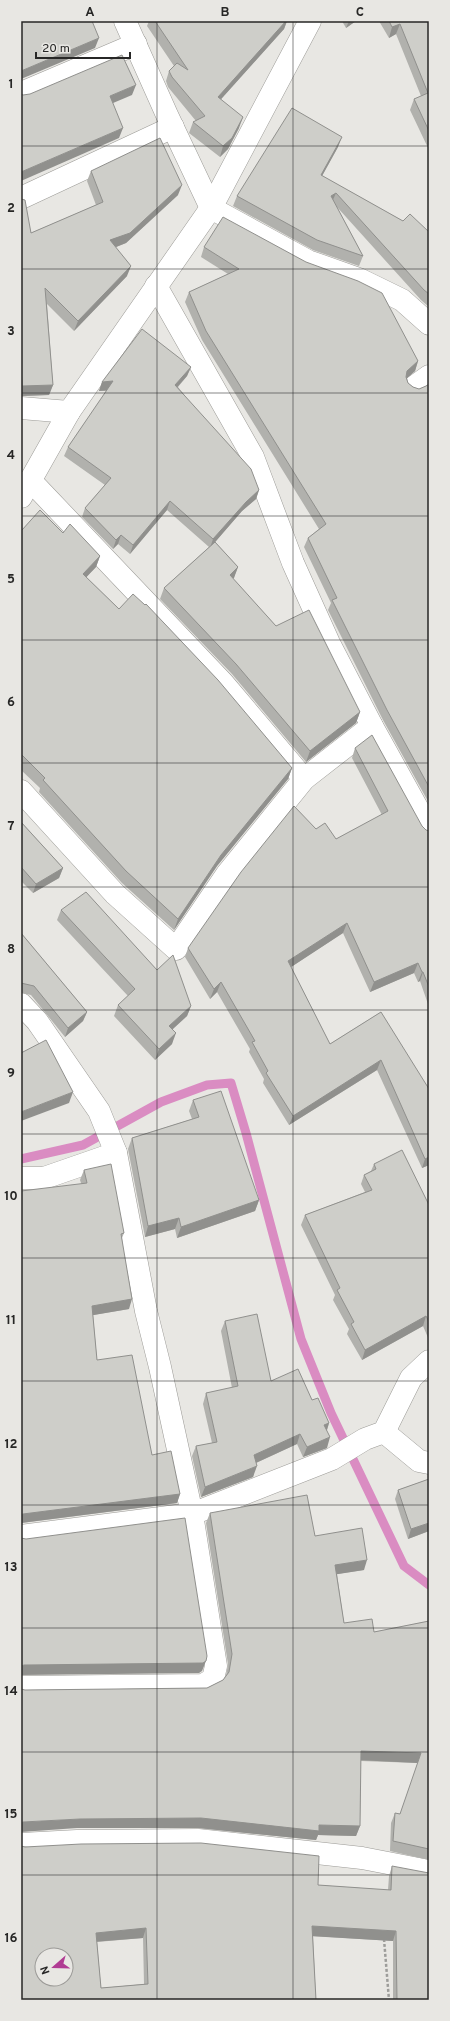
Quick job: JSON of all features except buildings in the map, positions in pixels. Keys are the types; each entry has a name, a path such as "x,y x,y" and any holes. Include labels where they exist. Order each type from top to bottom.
{"street":[{"path":"125,21 211,208 308,262 359,279 402,300 429,324"},
{"path":"304,779 224,683 26,488 69,412 211,208 310,21"},
{"path":"21,93 136,44"},
{"path":"21,198 173,127"},
{"path":"156,286 253,457 293,563 329,643 372,726 429,829"},
{"path":"21,408 69,412"},
{"path":"21,790 115,894 176,949 227,874 304,779 372,726"},
{"path":"21,1004 37,1021 100,1111 116,1153 146,1311 160,1367 192,1514 216,1666 213,1679 203,1685 21,1687"},
{"path":"21,1178 44,1178 116,1153"},
{"path":"21,1536 192,1514 332,1459 374,1435 412,1378 429,1361"},
{"path":"374,1435 419,1461 429,1464"},
{"path":"21,1844 77,1841 198,1840 362,1858 429,1871"}],"path":[{"path":"383,1932 390,2000"}],"waterway":[{"path":"21,1159 83,1145 161,1102 207,1085 231,1083 246,1133 301,1339 331,1413 404,1566 429,1585"}]}
